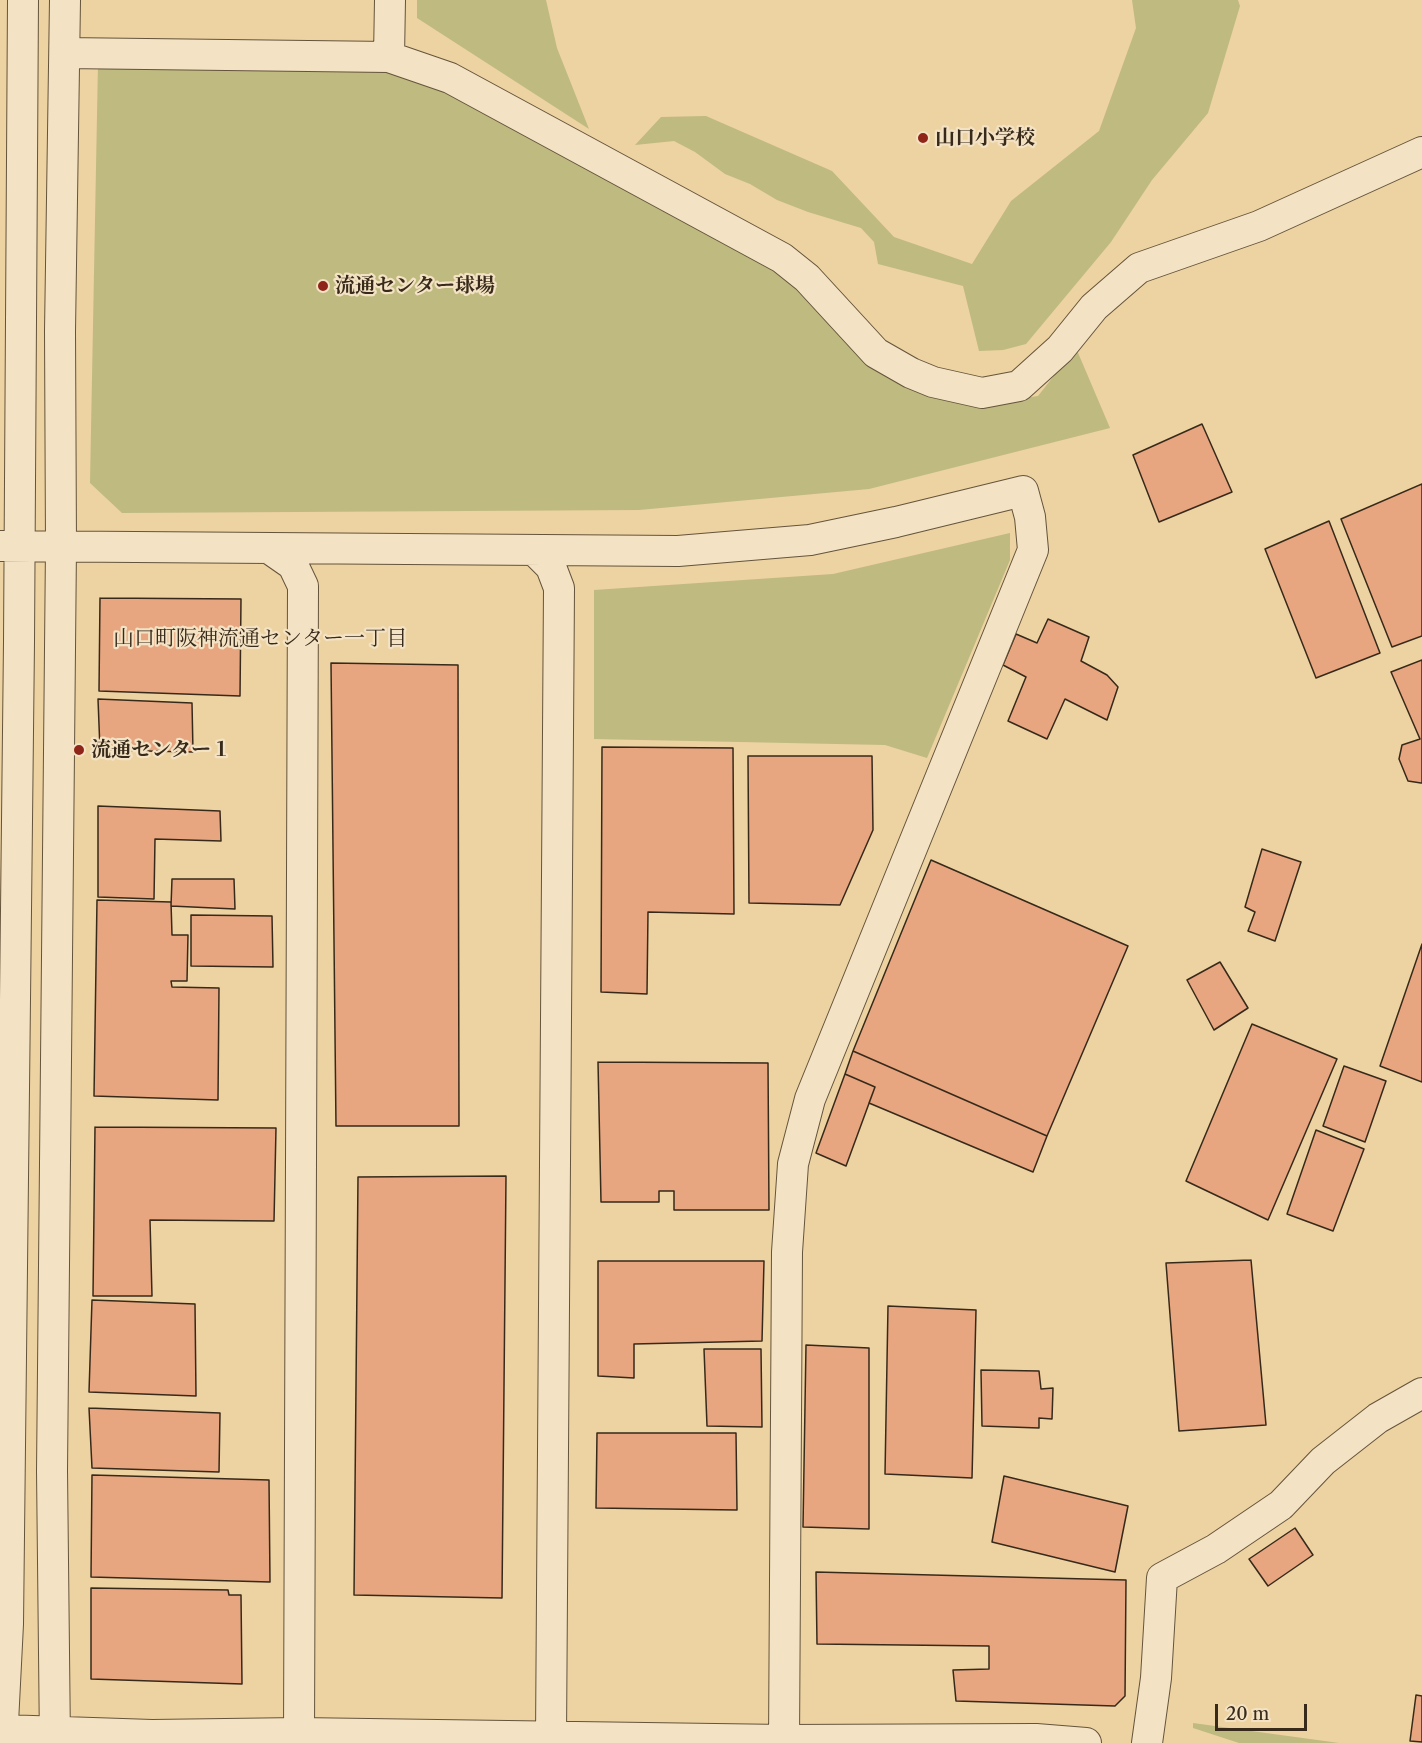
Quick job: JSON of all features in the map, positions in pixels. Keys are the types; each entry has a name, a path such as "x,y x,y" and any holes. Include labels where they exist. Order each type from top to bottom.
{"street":[{"path":"23,0 10,328 8,1624 1,1734 54,1737 299,1733 784,1741 1036,1739 1086,1743"},
{"path":"54,1737 52,1470 61,546 60,331 65,0"},
{"path":"389,57 390,0"},
{"path":"65,53 389,57 450,78 782,258 807,278 876,353 910,373 933,382 982,393 1019,386 1060,349 1094,307 1138,268 1259,226 1422,152"},
{"path":"10,328 60,331"},
{"path":"10,546 678,551 810,540 1023,491 1030,517 1033,550 810,1099 793,1164 788,1252 784,1741"},
{"path":"270,549 293,565 303,586 299,1733"},
{"path":"534,550 551,567 559,588 551,1737"},
{"path":"7,1179 54,1180"},
{"path":"1147,1743 1156,1678 1162,1578 1216,1549 1281,1505 1332,1454 1378,1418 1422,1394"}],"shaded area":[{"path":"417,0 546,0 557,48 589,129 417,18"},
{"path":"1132,0 1238,0 1240,6 1208,113 1152,180 1111,242 1026,344 1003,350 979,351 963,286 878,264 874,242 861,228 777,200 750,184 725,174 695,152 674,141 635,145 661,117 706,116 832,171 894,237 972,264 1011,201 1099,131 1136,28"},
{"path":"98,63 396,70 453,92 784,270 976,405 1038,396 1076,348 1110,428 869,489 639,510 122,513 90,483"},
{"path":"1010,533 1010,560 927,758 885,745 594,739 594,590 833,574"},
{"path":"1193,1723 1339,1743 1239,1743 1193,1728"}],"building":[{"path":"1202,424 1232,492 1159,522 1133,455"},
{"path":"1422,484 1422,636 1392,647 1341,519"},
{"path":"1329,521 1380,653 1316,678 1265,549"},
{"path":"100,598 241,599 240,696 99,691"},
{"path":"1048,619 1089,637 1081,661 1107,675 1118,687 1107,720 1065,699 1047,739 1008,721 1026,677 1003,665 1016,634 1037,643"},
{"path":"1422,660 1421,783 1408,781 1399,759 1402,745 1420,739 1391,672"},
{"path":"331,663 458,665 459,1126 336,1126"},
{"path":"98,699 192,703 193,752 100,750"},
{"path":"602,747 733,748 734,914 648,912 647,994 601,992"},
{"path":"748,756 872,756 873,830 840,905 749,903"},
{"path":"98,806 220,811 221,841 155,839 154,899 98,897"},
{"path":"1262,849 1301,862 1275,941 1248,931 1255,912 1245,907"},
{"path":"931,860 1128,946 1047,1136 853,1051"},
{"path":"172,879 234,879 235,909 171,906"},
{"path":"97,900 171,902 172,935 188,935 187,981 171,981 172,987 219,988 218,1100 94,1096"},
{"path":"191,915 272,916 273,967 191,966"},
{"path":"1422,944 1422,1082 1380,1066"},
{"path":"1220,962 1248,1008 1214,1030 1187,980"},
{"path":"1252,1024 1337,1059 1268,1220 1186,1181"},
{"path":"853,1051 1047,1136 1033,1172 869,1103 875,1087 845,1074"},
{"path":"598,1062 768,1063 769,1210 674,1210 674,1191 659,1191 659,1202 601,1202"},
{"path":"1344,1066 1386,1081 1365,1142 1323,1126"},
{"path":"845,1074 875,1087 846,1166 816,1153"},
{"path":"95,1127 276,1128 274,1221 150,1220 152,1296 93,1296"},
{"path":"1316,1130 1364,1149 1333,1231 1287,1214"},
{"path":"506,1176 502,1598 354,1595 358,1177"},
{"path":"1251,1260 1266,1425 1179,1431 1166,1263"},
{"path":"598,1261 764,1261 762,1341 634,1344 634,1378 598,1376"},
{"path":"92,1300 195,1304 196,1396 89,1392"},
{"path":"888,1306 976,1310 972,1478 885,1474"},
{"path":"806,1345 869,1348 869,1529 803,1527"},
{"path":"704,1349 761,1349 762,1427 707,1426"},
{"path":"981,1370 1039,1371 1041,1389 1053,1388 1052,1419 1039,1418 1039,1428 982,1426"},
{"path":"89,1408 220,1413 219,1472 92,1468"},
{"path":"597,1433 736,1433 737,1510 596,1508"},
{"path":"92,1475 269,1480 270,1582 91,1577"},
{"path":"1004,1476 1128,1506 1115,1572 992,1542"},
{"path":"1295,1528 1313,1555 1268,1586 1249,1559"},
{"path":"816,1572 1126,1580 1125,1696 1115,1706 956,1701 953,1670 989,1669 989,1646 817,1644"},
{"path":"91,1588 228,1590 229,1595 241,1595 242,1684 91,1679"},
{"path":"1416,1695 1422,1696 1422,1742 1410,1741"}],"place":[{"name":"山口小学校","path":"923,138"},
{"name":"流通センター球場","path":"323,286"},
{"name":"流通センター１","path":"79,750"}],"district":[{"name":"山口町阪神流通センター一丁目","path":"260,639"}]}
